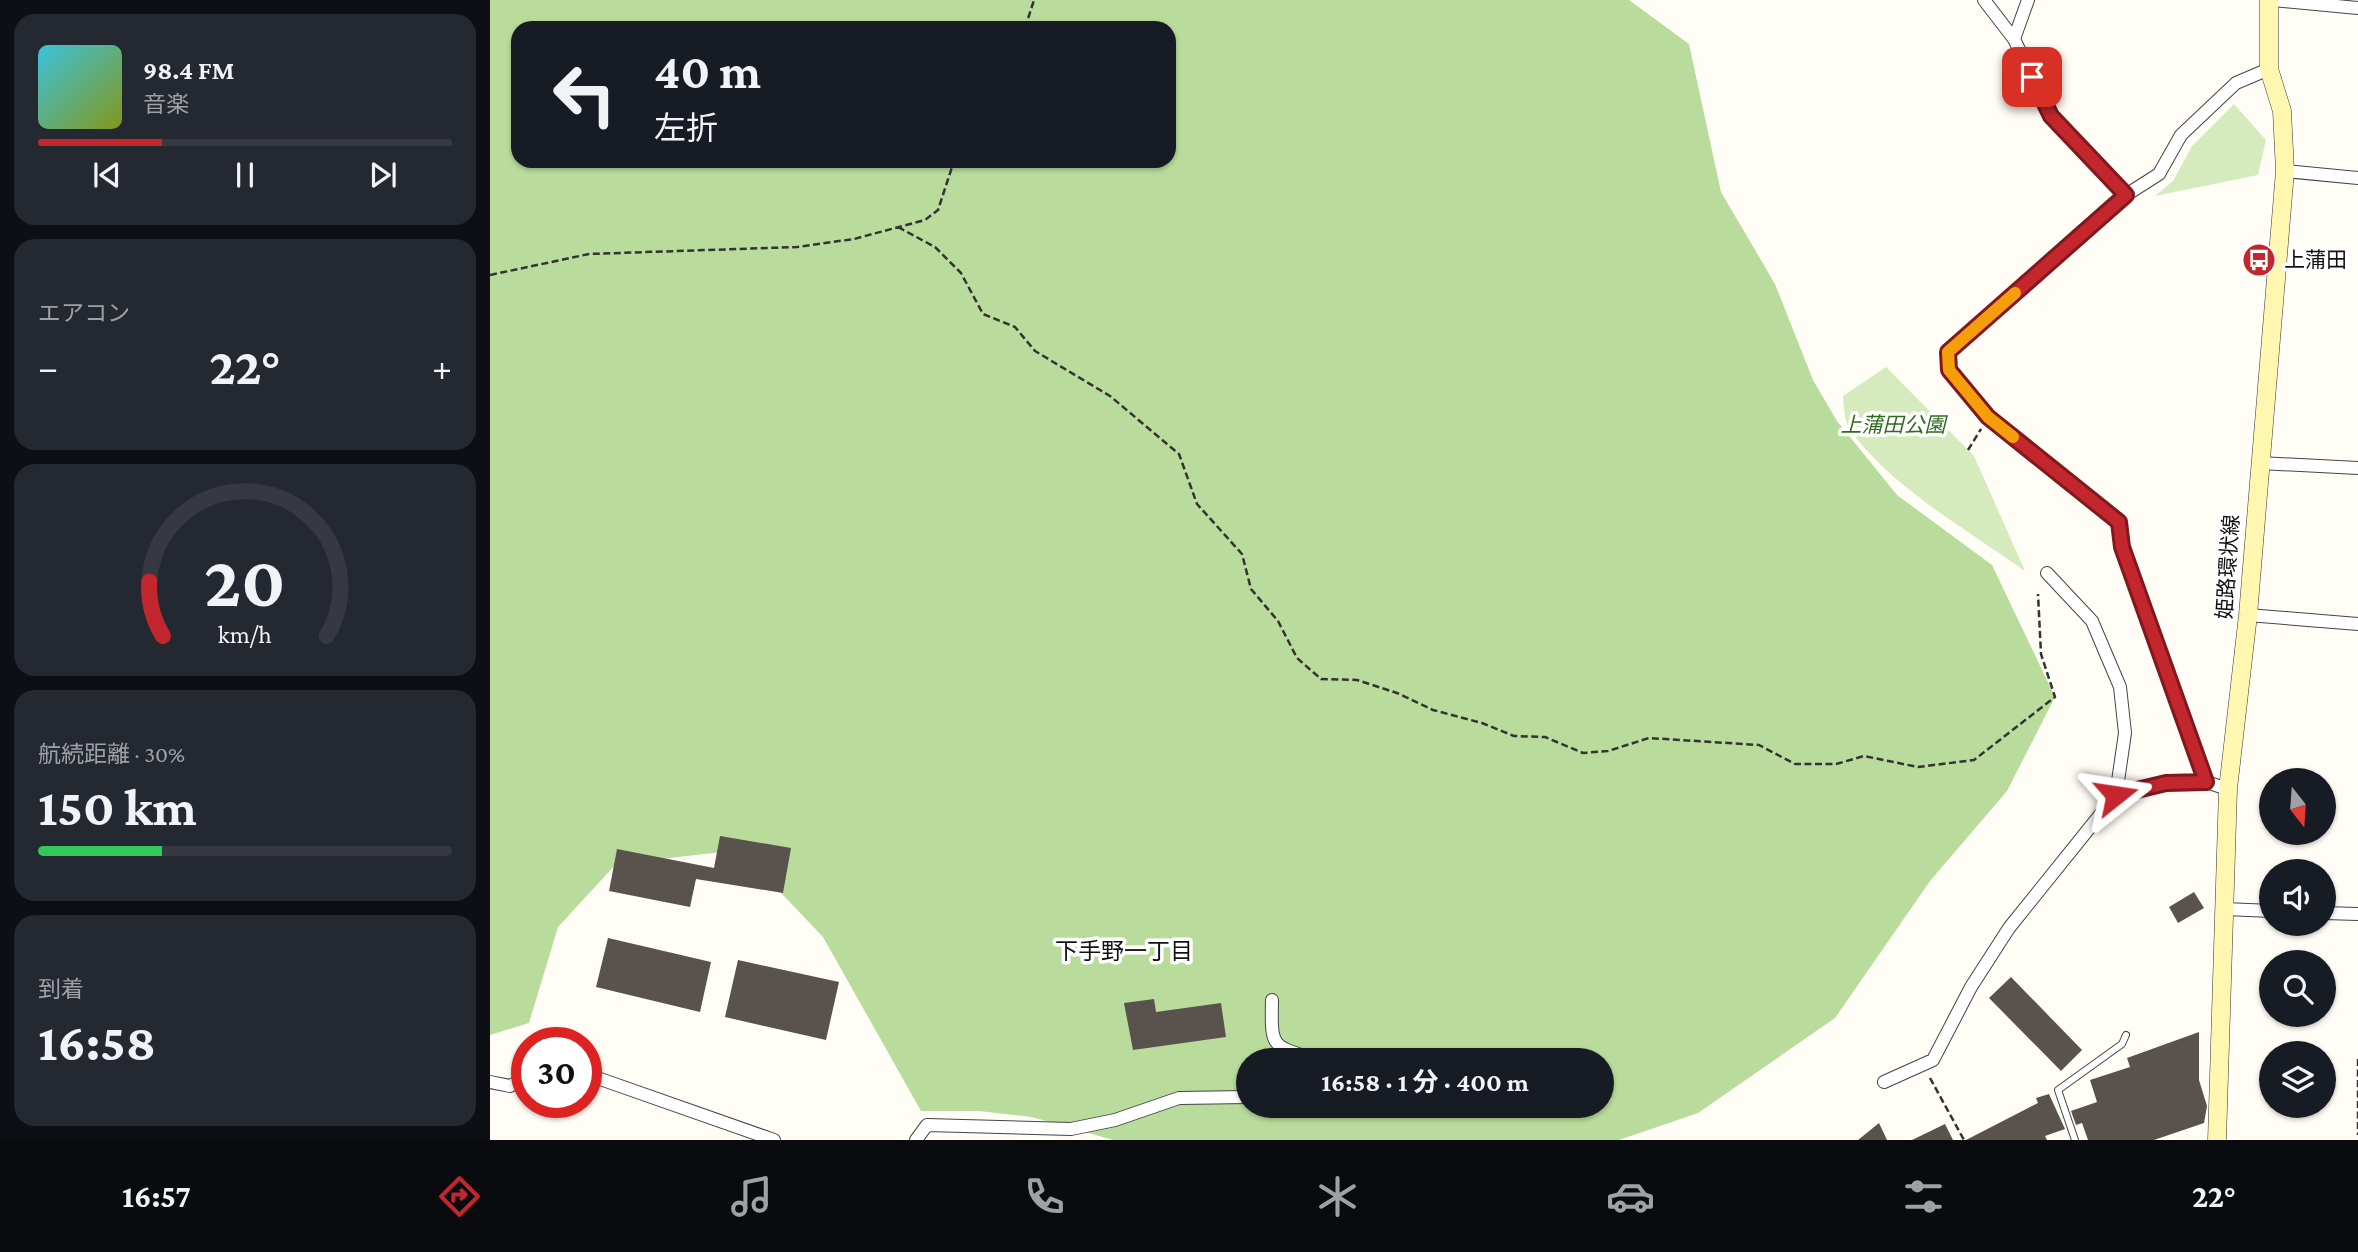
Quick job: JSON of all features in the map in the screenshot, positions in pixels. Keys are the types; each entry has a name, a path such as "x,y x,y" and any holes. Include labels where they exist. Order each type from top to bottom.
{"main road":[{"name":"姫路環状線","path":"2214,1137 2228,789 2248,615 2285,171 2282,111 2269,69 2271,0"}],"street":[{"path":"1984,0 2014,39 2051,116 2126,195"},
{"path":"2014,39 2028,0"},
{"path":"2271,0 2358,8"},
{"path":"2206,782 2122,547 2119,522 1988,417 1949,370 1948,352 2126,195 2159,174 2181,135 2236,83 2269,69"},
{"path":"2285,171 2358,178"},
{"path":"2259,463 2358,468"},
{"path":"1884,1082 1933,1060 1971,987 2010,929 2116,795 2125,733 2120,687 2092,621 2047,573"},
{"path":"2248,615 2358,624"},
{"path":"2116,795 2166,783 2206,782 2228,789"},
{"path":"2225,909 2259,910"},
{"path":"2336,913 2358,914"},
{"path":"1272,1000 1271,1036 1281,1048"},
{"path":"602,1080 774,1140"},
{"path":"490,1082 511,1085"},
{"path":"916,1140 927,1125 1071,1129 1115,1120 1179,1098 1236,1097"}],"lane":[{"path":"2076,1140 2058,1090 2122,1044 2126,1035"}],"path":[{"path":"1027,21 1034,0"},
{"path":"490,275 589,254 797,247 854,239 925,220 938,210 952,168"},
{"path":"898,227 935,247 961,273 983,314 1015,327 1035,351 1111,397 1179,454 1197,504 1242,554 1251,589 1278,621 1297,658 1321,679 1357,680 1433,710 1482,723 1514,736 1545,737 1583,753 1608,751 1650,738 1759,745 1795,764 1836,764 1864,756 1918,767 1974,760 2055,697 2041,654 2038,594"},
{"path":"1968,450 1988,417"},
{"path":"2358,1059 2358,1135"},
{"path":"1924,1066 1964,1140"}],"green space":[{"path":"490,0 1629,0 1689,44 1721,192 1775,284 1813,380 1837,421 1897,495 1992,565 2055,697 2007,791 1930,881 1835,1018 1698,1113 1619,1140 1113,1140 1032,1117 979,1111 921,1111 823,937 740,850 616,864 558,927 529,1023 490,1035"},
{"path":"2234,104 2266,140 2258,175 2155,196 2173,181 2192,146"},
{"name":"上蒲田公園","path":"1886,367 1974,456 2025,571 1906,487 1864,447 1849,427 1843,396"}],"building":[{"path":"720,836 791,848 783,893 696,879 690,907 609,891 617,849 714,868"},
{"path":"2194,892 2204,908 2178,923 2169,907"},
{"path":"608,938 711,962 700,1012 596,987"},
{"path":"738,960 839,982 826,1040 725,1017"},
{"path":"2011,977 2082,1050 2061,1071 1989,998"},
{"path":"1154,999 1156,1012 1221,1003 1226,1037 1133,1050 1124,1003"},
{"path":"2199,1032 2199,1080 2207,1106 2204,1123 2154,1140 2088,1140 2082,1123 2076,1125 2071,1111 2097,1102 2090,1080 2130,1067 2127,1058"},
{"path":"2049,1094 2065,1129 2045,1136 2047,1140 1966,1140 2038,1103 2036,1098"},
{"path":"1879,1123 1887,1140 1858,1140"},
{"path":"1945,1124 1953,1140 1912,1140"}],"slow traffic":[{"path":"2013,437 1988,417 1949,370 1948,352 2015,293"}],"place":[{"name":"上蒲田","path":"2259,260"}],"district":[{"name":"下手野一丁目","path":"1124,951"}],"route":[{"path":"2032,77 2051,116 2126,195 1948,352 1949,370 1988,417 2119,522 2122,547 2206,782 2166,783 2116,795"}]}
